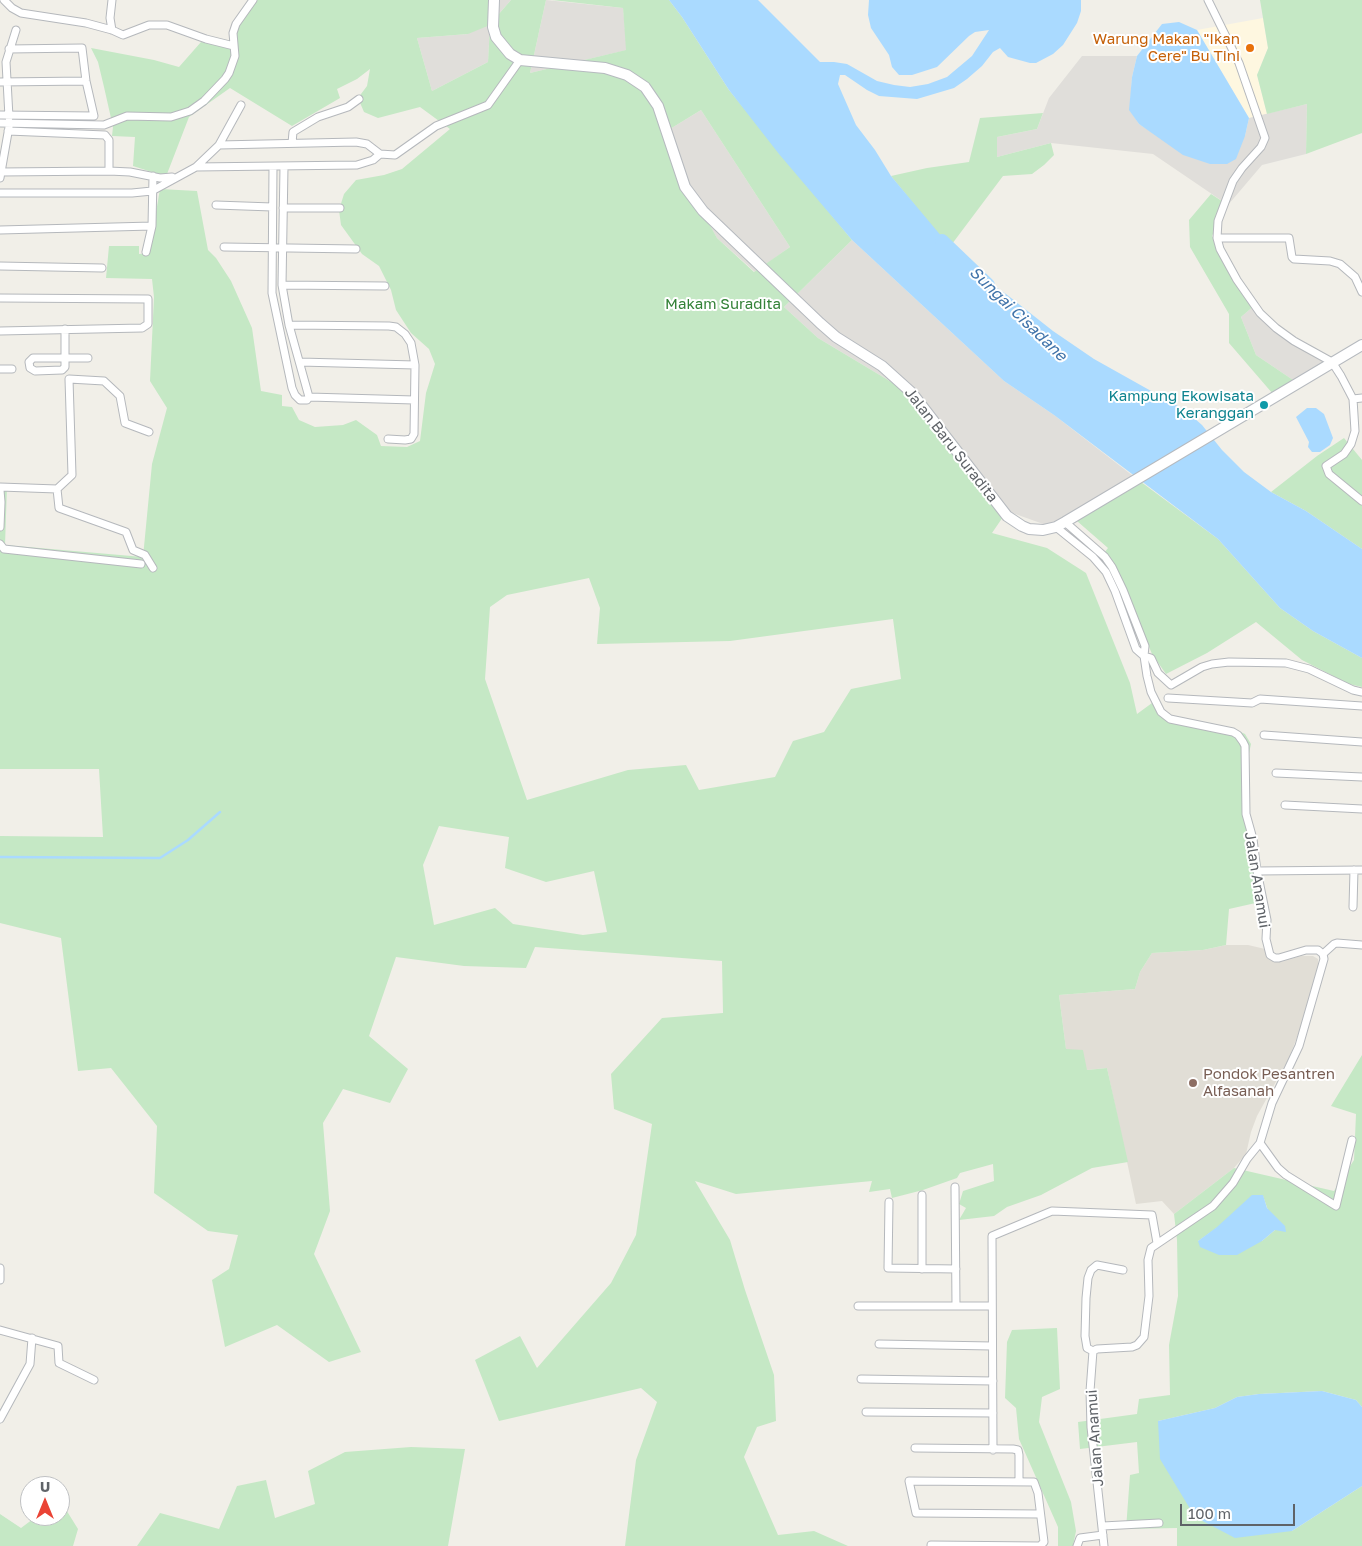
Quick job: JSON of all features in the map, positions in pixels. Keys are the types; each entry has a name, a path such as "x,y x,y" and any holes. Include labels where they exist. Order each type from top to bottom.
{"main road":[{"path":"494,0 492,27 496,37 510,54 520,60"},
{"name":"Jalan Baru Suradita","path":"520,60 604,68 626,75 644,87 658,106 685,187 702,211 820,323 842,341 882,366 912,393 1011,520 1029,529 1043,530 1064,522 1362,344"}],"street":[{"path":"0,4 4,0 21,13 86,24 112,30 123,35 150,25 167,25 206,39 234,46"},
{"path":"112,0 110,18 112,30"},
{"path":"0,122 104,125 127,116 161,118 183,115 196,108 229,73 234,56 232,39 236,24 253,0"},
{"path":"1208,0 1239,63 1265,138 1233,181 1218,221 1217,238 1220,249 1237,280 1260,313 1294,341 1332,362 1353,399 1355,431 1351,444 1344,454 1326,466 1329,474 1362,501"},
{"path":"9,116 3,82 6,62 16,30"},
{"path":"0,115 94,116 86,81 82,48 10,49"},
{"path":"219,145 356,142 367,144 380,154 395,154 436,126 488,105 520,60"},
{"path":"3,82 86,81"},
{"path":"292,143 293,132 318,117 348,106 359,99"},
{"path":"0,193 132,193 152,191 196,167 219,145 241,105"},
{"path":"109,171 108,140 105,135 9,129 0,175 109,171 130,172 160,178 177,177"},
{"path":"196,167 357,165 373,160 380,154"},
{"path":"273,167 271,248 273,300 295,395 300,400 307,400 309,397 414,400"},
{"path":"284,167 282,285 289,325 309,397"},
{"path":"146,252 152,226 153,176"},
{"path":"216,204 272,207"},
{"path":"283,208 340,208"},
{"path":"0,230 152,226"},
{"path":"1217,238 1288,238 1292,258 1330,261 1340,264 1357,281 1362,292"},
{"path":"224,247 356,249"},
{"path":"0,266 102,268"},
{"path":"282,285 385,286"},
{"path":"0,298 148,299 148,324 142,328 0,331"},
{"path":"289,325 389,326 396,327 405,334 411,343 415,365 413,437 405,440 388,439"},
{"path":"65,330 65,358 65,367 62,370 31,370 29,365 33,358 65,358 88,358"},
{"path":"300,362 415,365"},
{"path":"0,369 12,369"},
{"path":"0,527 0,488 58,489 72,475 69,379 104,381 120,396 125,423 149,432"},
{"path":"1353,399 1362,398"},
{"path":"58,489 59,508 126,532 133,550 144,554 153,568"},
{"path":"1064,522 1106,572 1136,649 1144,656 1151,658 1158,673 1171,685 1202,667 1212,664 1229,662 1286,663 1310,669 1353,690 1362,692"},
{"path":"0,544 4,549 141,564"},
{"name":"Jalan Anamui","path":"1144,656 1151,692 1161,712 1170,719 1233,732 1238,735 1245,746 1246,814 1253,839 1256,871 1267,920 1266,939 1270,955 1279,958 1306,950 1318,950 1323,954"},
{"path":"1168,698 1252,703 1260,699 1362,706"},
{"path":"1264,735 1362,742"},
{"path":"1276,773 1362,777"},
{"path":"1285,804 1362,809"},
{"path":"1353,907 1354,870"},
{"path":"1256,871 1362,870"},
{"path":"1123,1270 1097,1265 1091,1270 1088,1278 1085,1336 1087,1348 1093,1351 1097,1349 1132,1347 1137,1345 1144,1337 1149,1296 1148,1260 1151,1248 1212,1206 1233,1183 1247,1159 1260,1143 1272,1103 1299,1046 1324,959 1323,954 1337,943 1362,946"},
{"path":"1260,1143 1278,1168 1286,1175 1336,1206 1352,1140"},
{"path":"955,1187 956,1306"},
{"path":"922,1195 922,1268"},
{"path":"889,1202 888,1268 956,1269"},
{"path":"994,1450 992,1236 1052,1211 1152,1215 1157,1243"},
{"path":"0,1268 0,1280"},
{"path":"858,1306 992,1306"},
{"path":"0,1330 58,1346 59,1363 94,1380"},
{"path":"0,1419 30,1364 32,1338"},
{"path":"880,1344 992,1346"},
{"name":"Jalan Anamui","path":"1093,1351 1090,1391 1091,1418 1104,1546"},
{"path":"862,1379 993,1380"},
{"path":"866,1412 994,1414"},
{"path":"915,1448 1018,1450 1019,1482"},
{"path":"931,1545 1040,1546 1044,1542 1038,1493 1034,1482 909,1481 916,1513 1040,1514"},
{"path":"1103,1526 1159,1523"},
{"path":"1077,1546 1080,1538 1103,1536"}],"shaded area":[{"path":"494,0 511,0 490,24 488,62 432,91 417,38 468,34"},
{"path":"546,0 623,8 627,50 530,73"},
{"path":"1263,18 1268,48 1257,75 1267,114 1249,118 1197,30"},
{"path":"1082,56 1137,56 1132,77 1130,110 1139,124 1155,134 1245,136 1249,118 1307,104 1306,154 1262,165 1228,205 1153,154 1051,143 997,157 997,137 1037,129 1049,98"},
{"path":"701,110 790,247 755,272 717,238 690,191 670,129"},
{"path":"852,240 1004,381 1054,415 1137,479 1077,521 1046,525 1007,511 923,401 818,338 784,307"},
{"path":"1255,305 1267,322 1332,362 1296,382 1256,355 1241,317"},
{"name":"Pondok Pesantren Alfasanah","path":"1226,945 1248,945 1265,949 1274,960 1281,962 1301,956 1313,956 1318,959 1318,967 1304,1019 1289,1058 1257,1116 1246,1154 1234,1168 1174,1214 1162,1201 1136,1204 1107,1068 1087,1070 1066,1049 1059,995 1135,989 1140,972 1152,953 1203,950"}],"green space":[{"name":"Makam Suradita","path":"249,0 494,0 491,23 511,0 546,0 530,73 626,50 623,8 552,0 669,0 729,90 852,240 784,307 818,338 923,401 1007,511 992,533 1047,548 1086,573 1130,683 1137,714 1152,703 1164,716 1236,730 1245,734 1251,744 1242,786 1244,817 1260,902 1229,909 1226,945 1203,950 1152,953 1140,972 1135,989 1059,995 1066,1049 1083,1050 1087,1070 1107,1068 1128,1162 1092,1168 1041,1195 1007,1207 994,1216 959,1220 966,1208 959,1204 963,1191 994,1181 993,1164 960,1173 957,1178 923,1190 892,1198 890,1189 869,1192 872,1181 736,1194 695,1181 730,1240 774,1375 776,1421 757,1427 744,1457 778,1535 814,1531 848,1546 625,1546 636,1460 657,1402 641,1388 499,1421 475,1360 520,1336 537,1368 611,1283 636,1235 652,1124 614,1109 611,1074 662,1018 723,1013 722,961 535,947 526,968 464,966 396,957 369,1036 408,1069 390,1103 343,1089 323,1123 330,1211 314,1254 361,1352 329,1362 277,1325 225,1347 212,1280 229,1269 238,1235 208,1231 154,1193 157,1126 111,1068 78,1071 61,938 0,923 0,836 103,837 99,769 0,769 0,486 7,486 5,545 143,557 152,464 167,408 150,381 154,297 152,279 106,278 109,246 139,246 139,254 149,253 160,189 197,191 208,250 216,258 231,281 252,328 261,391 282,395 282,406 292,407 299,420 315,427 343,425 356,420 377,435 381,446 407,447 420,441 426,393 435,364 429,349 411,333 396,310 391,290 379,266 362,254 341,225 339,210 344,194 356,180 384,175 402,169 450,129 420,107 378,118 364,112 358,98 367,86 370,69 357,79 337,89 340,98 292,126 230,88 189,117 167,174 158,174 133,166 135,137 112,136 113,127 104,87 98,62 91,48 154,60 179,67 201,42 227,46 236,18","holes":["490,25 488,62 432,91 417,38 468,34","701,110 790,247 754,272 717,238 691,191 670,129","589,578 600,608 597,644 730,641 893,619 901,679 851,689 824,732 793,741 775,777 699,790 686,765 628,770 527,800 485,679 490,607 507,595","439,826 509,837 505,868 546,882 594,871 607,932 583,935 513,924 495,908 434,925 423,865"]},
{"path":"1260,0 1362,0 1362,133 1306,154 1307,104 1267,114 1257,75 1268,48"},
{"path":"1043,113 1037,129 997,137 997,157 1051,143 1054,155 1032,174 1003,176 949,248 891,176 927,168 969,162 980,118"},
{"path":"1211,194 1228,205 1212,236 1236,270 1255,305 1241,317 1256,355 1296,382 1279,401 1229,343 1229,314 1190,247 1189,220"},
{"path":"1344,438 1362,460 1362,549 1306,511 1271,492 1317,456"},
{"path":"1137,479 1218,539 1280,608 1313,631 1362,658 1362,687 1349,684 1302,660 1256,622 1207,653 1166,674 1152,654 1120,578 1104,553 1108,548 1077,521"},
{"path":"1362,1055 1362,1407 1356,1400 1322,1391 1259,1394 1237,1397 1215,1408 1158,1421 1292,1531 1362,1486 1362,1546 1177,1546 1177,1528 1126,1529 1130,1475 1139,1473 1137,1442 1080,1449 1078,1422 1137,1414 1139,1399 1170,1395 1169,1345 1178,1296 1177,1240 1174,1214 1234,1168 1334,1191 1354,1160 1356,1114 1331,1106","holes":["1263,1196 1275,1230 1262,1241 1198,1241"]},
{"path":"1057,1328 1060,1389 1042,1397 1039,1422 1071,1502 1076,1531 1073,1546 1058,1546 1058,1527 1019,1439 1016,1408 1005,1398 1007,1342 1012,1330"},
{"path":"411,1447 465,1449 448,1546 137,1546 160,1513 219,1529 237,1486 266,1480 275,1518 315,1504 308,1471 345,1452"},
{"path":"0,1514 21,1528 24,1526 70,1526 70,1516 78,1529 73,1546 0,1546"}],"water":[{"path":"669,0 758,0 820,62 847,64 877,81 910,87 928,84 947,77 972,56 989,30 975,32 969,36 937,67 912,75 899,75 892,67 889,55 871,28 868,15 869,0 1081,0 1081,11 1077,23 1063,45 1053,54 1036,63 1008,57 1000,48 993,52 982,66 954,88 917,99 879,96 845,75 840,75 838,84 856,125 875,150 891,176 968,268 1094,359 1185,410 1202,425 1222,450 1244,472 1271,492 1306,511 1362,549 1362,658 1313,631 1280,608 1218,539 1054,415 1004,381 852,240 779,154 729,90"},
{"path":"1179,22 1197,30 1249,118 1245,136 1236,159 1227,164 1210,164 1183,155 1139,124 1129,110 1132,77 1137,56 1162,24"},
{"path":"1307,408 1316,408 1324,414 1333,438 1330,445 1320,452 1312,452 1308,447 1309,442 1296,417"},
{"path":"1252,1195 1263,1195 1267,1208 1285,1226 1286,1232 1275,1230 1262,1241 1237,1255 1219,1255 1200,1247 1198,1241 1217,1227"},
{"path":"1322,1391 1356,1400 1362,1407 1362,1486 1292,1531 1235,1538 1195,1517 1160,1459 1158,1421 1215,1408 1237,1397"}],"waterway":[{"name":"Sungai Cisadane","path":"942,241 988,285"},
{"path":"0,857 160,858 188,840 220,812"}],"place":[{"name":"Warung Makan \"Ikan Cere\" Bu Tini","path":"1250,48"},
{"name":"Kampung Ekowisata Keranggan","path":"1264,405"},
{"name":"Pondok Pesantren Alfasanah","path":"1193,1083"}]}
